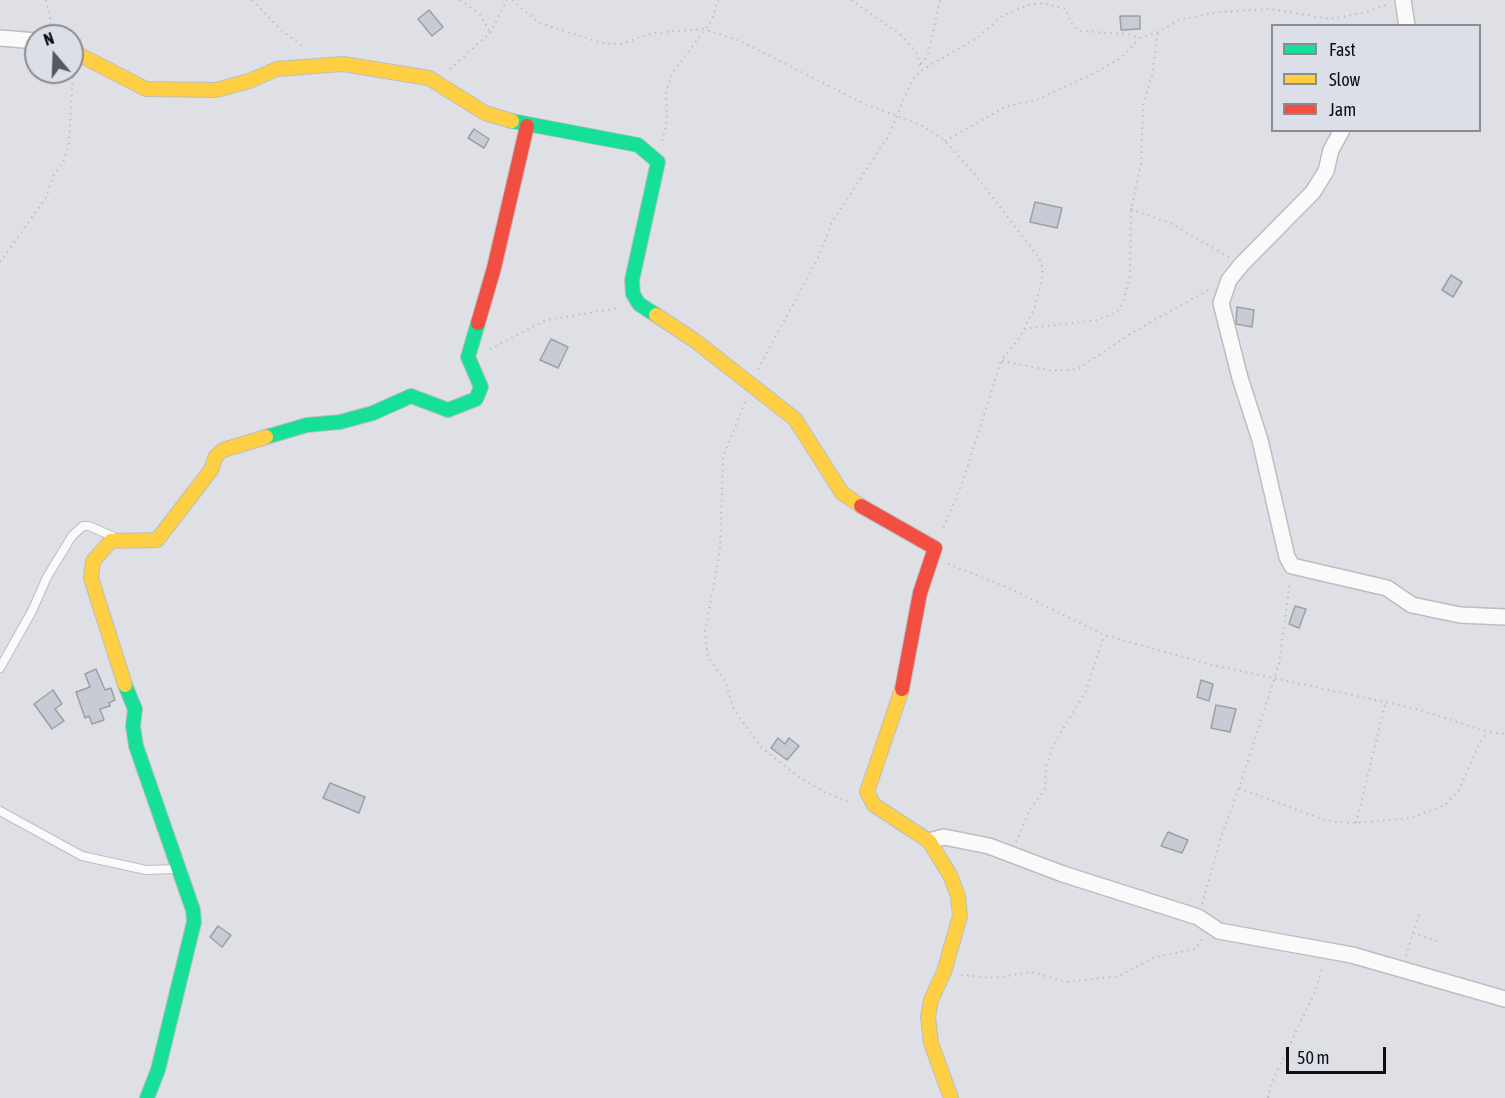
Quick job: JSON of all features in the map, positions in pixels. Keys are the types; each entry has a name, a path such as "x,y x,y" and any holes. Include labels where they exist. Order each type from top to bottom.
{"street":[{"path":"1397,2 1406,24"},
{"path":"0,38 24,40"},
{"path":"84,57 146,89 216,90 249,81 277,69 343,64 438,82 485,113 527,126 638,145 657,162 632,280 633,294 639,304 694,340 795,418 842,493 934,553 920,593 906,676 870,778 868,795 874,805 929,842 950,875 961,908 944,972 931,1000 928,1029 951,1098"},
{"path":"147,1098 158,1070 193,929 193,910 136,747 133,726 135,710 118,668 91,579 93,561 98,552 111,541 156,540 187,504 211,470 216,456 223,450 307,425 340,422 373,413 411,396 448,410 472,402 482,387 470,362 472,339 494,268 527,126"},
{"path":"1341,132 1331,150 1326,171 1314,192 1241,265 1229,280 1222,297 1221,310 1260,440 1280,532 1292,566 1387,588 1412,605 1460,615 1505,617"},
{"path":"929,842 944,837 989,846 1009,855 1204,922 1240,937 1328,951 1505,999"}],"lane":[{"path":"0,668 32,611 47,577 72,536 83,526 89,526 121,540"},
{"path":"0,811 82,856 146,870 178,869"}],"path":[{"path":"46,0 51,24"},
{"path":"252,0 281,30 327,64"},
{"path":"460,0 480,14 490,33"},
{"path":"438,82 490,33 507,0"},
{"path":"512,0 539,23 602,43 621,44 653,33 705,29 751,46 826,86 921,125 945,141 994,198 1039,258 1043,269 1042,280 1035,307 1024,329 1001,361 963,481 934,553 1104,634 1209,664 1420,710 1487,732 1505,734"},
{"path":"657,162 666,120 666,93 671,75 712,20 717,0"},
{"path":"851,0 902,34 916,52 922,70"},
{"path":"921,64 928,55 940,0"},
{"path":"945,141 1005,107 1036,100 1095,74 1122,57 1140,38 1158,32 1179,20 1219,12 1271,9 1330,19 1367,12 1397,2"},
{"path":"874,805 846,802 824,792 762,748 734,710 725,681 708,657 705,632 719,559 723,457 751,386 818,258 832,222 898,117 912,81 922,70 968,44 1002,16 1028,5 1043,3 1066,9 1071,23 1080,31 1127,34 1140,38"},
{"path":"1024,329 1097,320 1117,312 1126,296 1130,276 1131,209 1141,164 1143,106 1154,66 1158,32"},
{"path":"0,262 46,198 53,176 63,163 69,143 71,84"},
{"path":"1131,209 1172,224 1241,265"},
{"path":"1001,361 1053,371 1078,369 1192,297 1229,280"},
{"path":"470,362 504,340 546,320 639,304"},
{"path":"944,972 984,978 1032,972 1066,982 1119,976 1155,957 1195,949 1204,922 1221,837 1279,664 1292,566"},
{"path":"1009,855 1030,809 1045,789 1046,766 1052,750 1086,691 1104,634"},
{"path":"1356,824 1386,702"},
{"path":"1239,788 1322,819 1356,824 1411,818 1445,805 1459,790 1480,742 1487,732"},
{"path":"1403,970 1420,911"},
{"path":"1413,933 1440,942"},
{"path":"1268,1098 1271,1084 1315,992 1328,951"}],"building":[{"path":"429,10 443,27 432,36 418,19"},
{"path":"1120,16 1140,16 1140,29 1121,30"},
{"path":"474,129 489,139 484,148 468,138"},
{"path":"1035,202 1062,208 1057,228 1030,222"},
{"path":"1451,275 1462,282 1453,297 1442,290"},
{"path":"1237,307 1254,310 1252,327 1236,324"},
{"path":"551,339 568,347 558,368 540,360"},
{"path":"1295,606 1306,609 1299,628 1289,624"},
{"path":"96,669 105,690 111,688 115,700 109,703 110,706 100,709 104,720 92,724 89,716 85,718 76,692 90,687 85,674"},
{"path":"1201,680 1213,684 1209,701 1197,697"},
{"path":"53,690 62,704 55,709 64,721 52,729 34,704"},
{"path":"1216,705 1236,709 1230,732 1211,728"},
{"path":"778,738 785,744 789,738 799,746 787,760 771,748"},
{"path":"330,783 365,797 359,813 323,798"},
{"path":"1168,832 1188,840 1182,853 1161,846"},
{"path":"218,926 231,935 222,947 210,937"}],"traffic: fast":[{"path":"512,121 638,145 658,162 632,280 633,294 639,304 656,315"},
{"path":"266,437 307,425 340,422 373,413 411,396 448,410 476,399 481,387 468,357 478,323"},
{"path":"125,685 135,709 133,726 136,746 193,910 194,922 158,1070 147,1098"}],"traffic: slow":[{"path":"84,57 146,89 216,90 249,81 277,69 343,64 429,78 485,113 512,121"},
{"path":"656,315 694,340 795,419 842,493 861,506"},
{"path":"125,685 91,578 93,561 111,541 157,540 211,470 216,456 223,450 266,437"},
{"path":"902,689 867,792 874,805 929,841 950,875 958,896 960,916 944,972 931,1000 928,1017 931,1043 951,1098"}],"traffic: jam":[{"path":"478,323 494,268 527,126"},
{"path":"861,506 935,548 920,593 902,689"}]}
